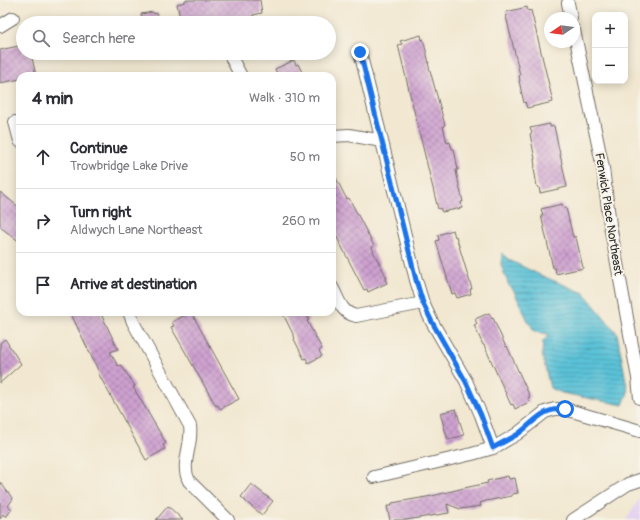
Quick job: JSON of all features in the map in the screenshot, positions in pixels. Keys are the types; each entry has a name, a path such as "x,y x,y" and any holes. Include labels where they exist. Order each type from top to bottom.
{"street":[{"path":"568,3 570,12"},
{"path":"0,26 13,18"},
{"name":"Fenwick Place Northeast","path":"578,48 603,168 610,225 638,378 640,398"},
{"path":"360,52 423,303 466,382 481,415 493,448"},
{"path":"233,60 240,72"},
{"path":"336,136 350,135 382,141"},
{"path":"336,295 344,311 349,315 356,316 423,303"},
{"path":"131,316 190,426 191,435 185,469 186,475 189,481 228,520"},
{"path":"374,477 493,448 517,434 545,412 554,409 565,409 640,431"},
{"path":"573,520 628,484 640,480"}],"shaded area":[{"path":"640,498 640,520 626,520"}],"water":[{"path":"502,253 509,260 540,275 584,293 617,333 628,392 623,405 562,393 550,388 542,354 543,341 549,335 535,332 528,321 514,291 509,286 501,265"}],"building":[{"path":"185,0 260,0 262,13 253,16 180,16 177,4 185,2"},
{"path":"527,7 528,11 531,10 553,102 527,108 525,102 524,103 519,81 520,75 506,12"},
{"path":"153,12 154,14 157,13 157,16 141,16 141,14"},
{"path":"421,35 445,125 443,126 447,143 450,142 452,149 454,149 458,170 456,170 457,176 463,202 461,202 462,208 442,212 440,208 438,209 398,45 402,44 400,41"},
{"path":"16,47 16,60 33,60 35,72 16,72 16,80 0,83 0,50"},
{"path":"294,60 302,72 276,72 275,69"},
{"path":"550,124 550,127 554,126 567,187 540,193 539,187 537,187 534,168 535,159 530,128"},
{"path":"336,178 347,199 349,198 374,246 372,247 374,253 387,278 385,279 387,283 368,292 367,289 364,290 336,236"},
{"path":"0,192 16,205 16,239 0,227"},
{"path":"562,204 563,208 566,208 573,237 576,237 583,268 556,274 555,268 553,268 541,209"},
{"path":"453,230 472,289 470,289 471,294 457,298 455,293 452,294 436,241 439,240 438,235"},
{"path":"489,313 492,319 493,318 506,347 507,346 530,397 528,398 529,402 515,409 513,404 511,405 474,325 477,324 475,319"},
{"path":"72,316 102,316 118,349 110,352 118,366 121,365 135,386 133,387 166,443 163,445 165,449 146,460 98,373 99,372"},
{"path":"183,316 193,316 239,399 220,409 218,405 216,406 171,327 174,326 172,322"},
{"path":"284,316 308,316 309,320 307,321 322,349 319,351 322,356 308,363 306,358 304,359 294,339 295,338"},
{"path":"5,339 21,364 0,383 0,343"},
{"path":"456,409 464,435 448,440 440,413"},
{"path":"508,476 509,479 515,478 518,493 512,494 512,496 486,501 480,503 481,506 460,509 447,504 449,513 406,520 390,520 387,506 392,506 392,503 432,496 488,483 487,481"},
{"path":"0,482 13,499 8,506 12,509 6,517 3,514 0,519"},
{"path":"251,484 273,501 262,515 241,497"},
{"path":"168,506 183,520 156,520"}],"route":[{"path":"360,52 423,303 466,382 481,415 493,448 517,434 545,412 554,409 565,409"}]}
